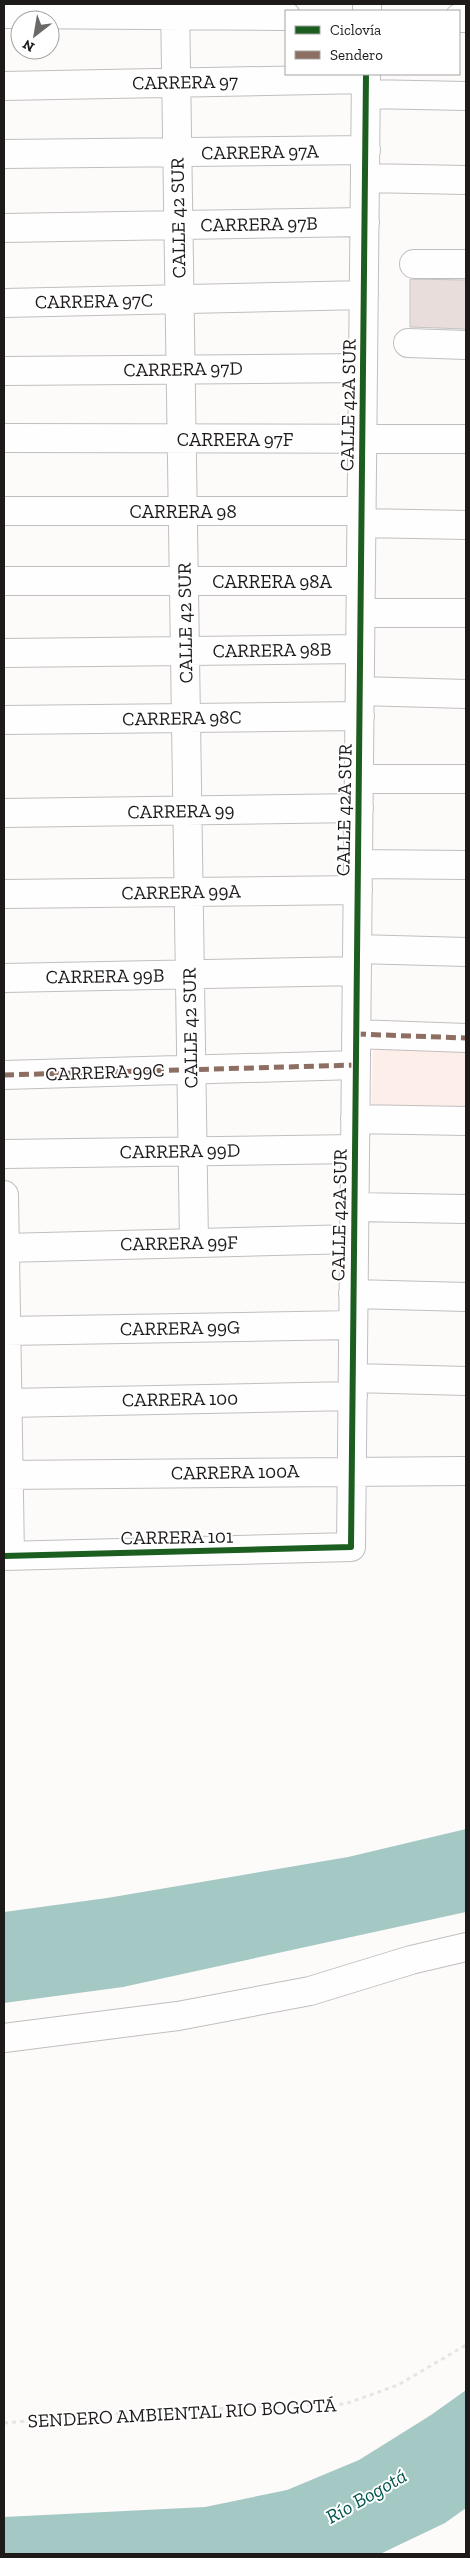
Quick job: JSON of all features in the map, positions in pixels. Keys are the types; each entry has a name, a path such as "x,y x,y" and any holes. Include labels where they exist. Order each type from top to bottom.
{"street":[{"path":"4,14 175,10 285,16"},
{"name":"CALLE 42 SUR","path":"175,10 185,581 191,1151 194,1243"},
{"name":"CARRERA 97","path":"4,86 366,82 466,96"},
{"name":"CALLE 42A SUR","path":"351,1548 366,82"},
{"name":"CARRERA 97A","path":"4,154 366,150"},
{"path":"365,178 466,180"},
{"name":"CARRERA 97B","path":"4,228 365,222"},
{"path":"414,264 466,264"},
{"name":"CARRERA 97C","path":"4,303 364,295"},
{"path":"408,343 466,345"},
{"name":"CARRERA 97D","path":"4,371 363,368"},
{"name":"CARRERA 97F","path":"4,438 466,439"},
{"name":"CARRERA 98","path":"4,511 183,511 362,517 466,525"},
{"name":"CARRERA 98A","path":"4,581 361,581"},
{"path":"361,613 466,613"},
{"name":"CARRERA 98B","path":"4,653 360,649"},
{"name":"CARRERA 98C","path":"4,720 186,718 466,694"},
{"path":"359,778 466,780"},
{"name":"CARRERA 99","path":"4,813 359,808"},
{"name":"CARRERA 99A","path":"4,894 188,892 358,877 466,865"},
{"name":"CARRERA 99B","path":"4,978 189,975 466,952"},
{"path":"356,1034 466,1038"},
{"name":"CARRERA 99C","path":"4,1075 356,1065"},
{"path":"355,1119 466,1121"},
{"name":"CARRERA 99D","path":"4,1154 355,1149"},
{"path":"4,1195 8,1403 6,1474 7,1556"},
{"path":"354,1207 466,1209"},
{"name":"CARRERA 99F","path":"5,1248 354,1239"},
{"path":"353,1294 466,1297"},
{"name":"CARRERA 99G","path":"6,1331 353,1325"},
{"name":"CARRERA 100","path":"8,1403 466,1381"},
{"name":"CARRERA 100A","path":"6,1474 466,1470"},
{"name":"CARRERA 101","path":"7,1556 351,1548"},
{"path":"4,2038 178,2016 310,1991 411,1960 466,1947"}],"shaded area":[{"path":"373,1044 466,1046 466,1115 371,1113"}],"water":[{"path":"466,1829 466,1912 123,1987 4,2003 4,1912 107,1898 348,1857"},
{"name":"Río Bogotá","path":"466,2390 466,2508 445,2523 380,2554 4,2554 4,2517 205,2507 287,2490 359,2460 431,2415"}],"building":[{"path":"410,279 466,280 466,329 410,327"}],"marked path":[{"path":"356,1034 466,1038"},
{"path":"4,1075 356,1065"}],"cycle path":[{"path":"4,1556 351,1547 366,75"}]}
